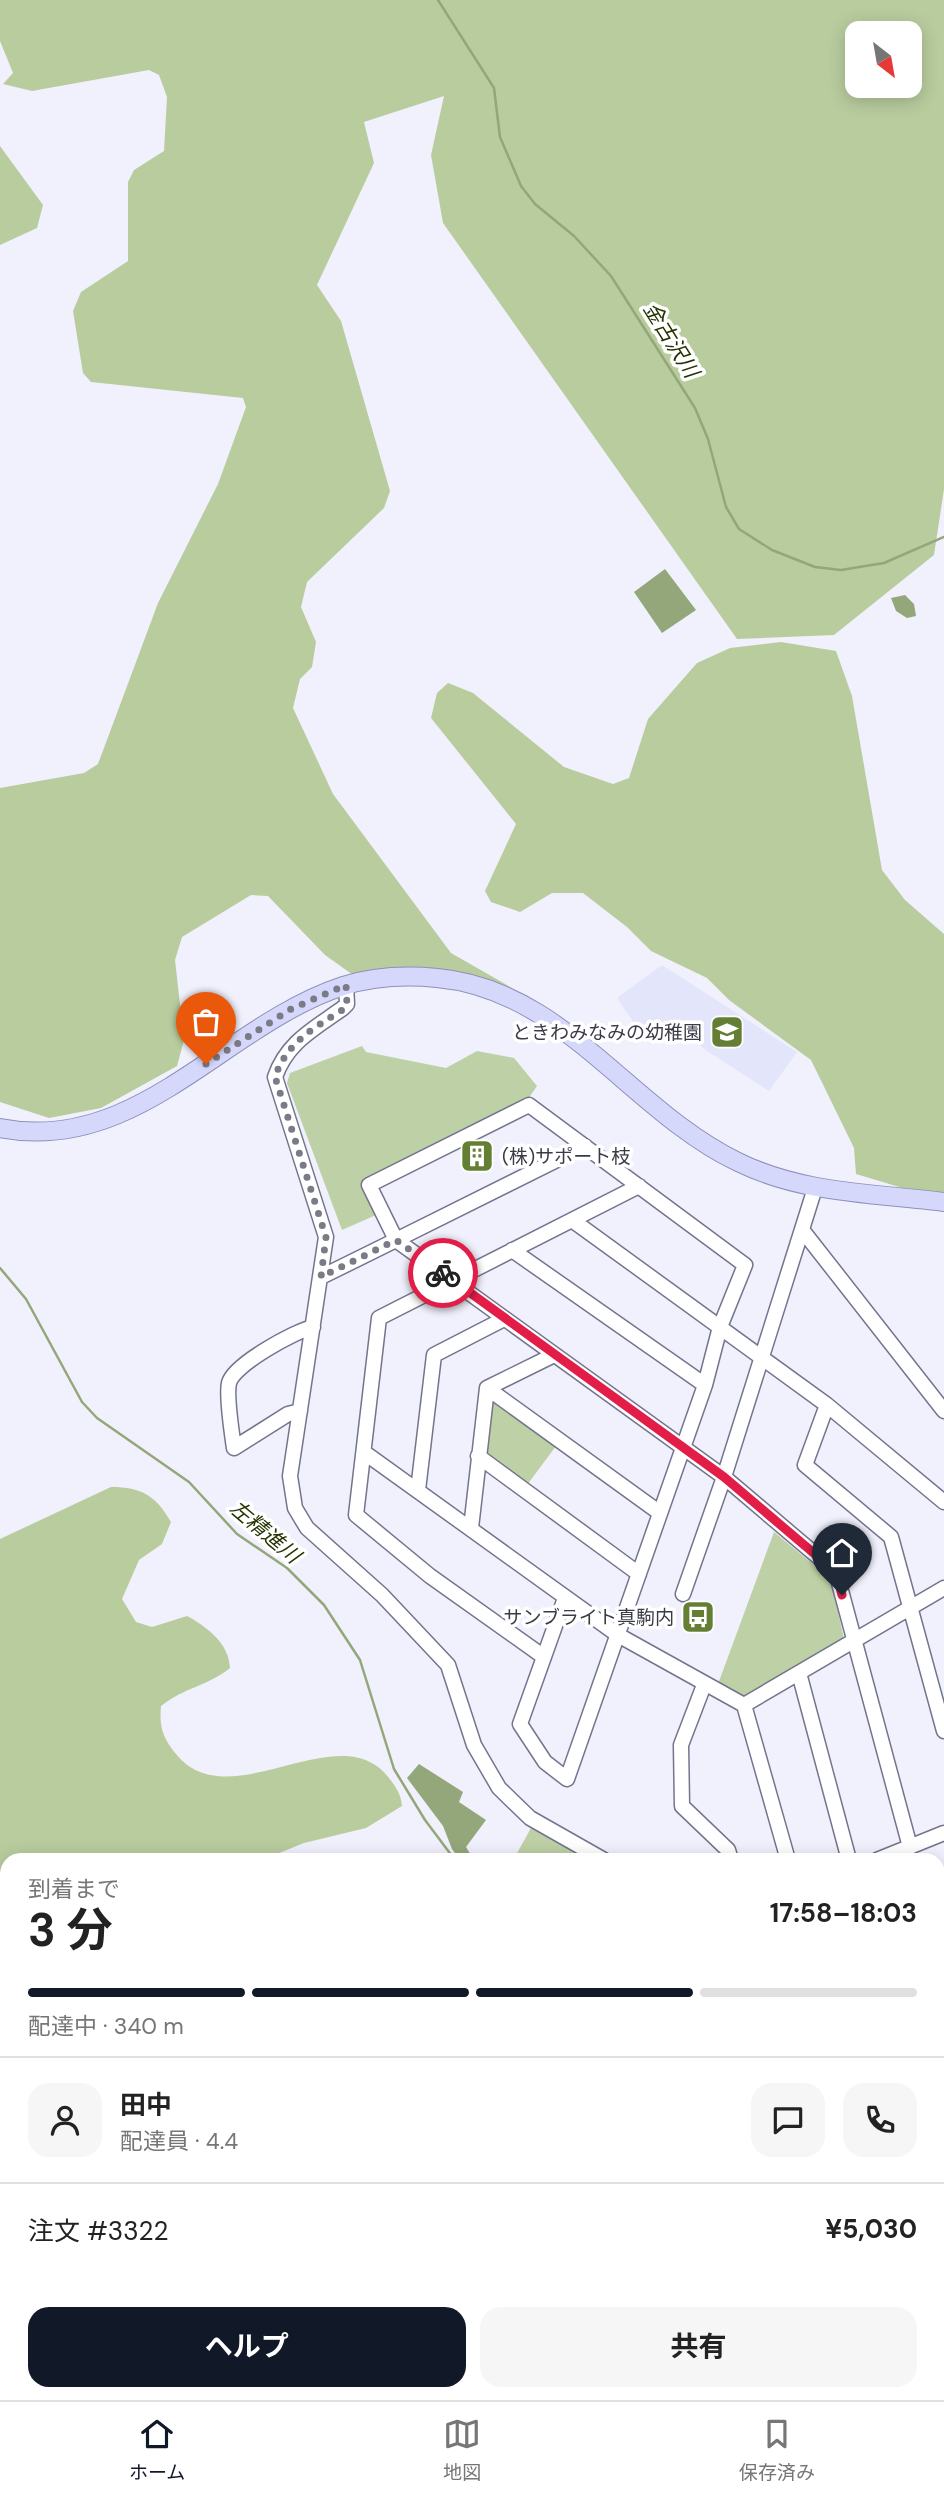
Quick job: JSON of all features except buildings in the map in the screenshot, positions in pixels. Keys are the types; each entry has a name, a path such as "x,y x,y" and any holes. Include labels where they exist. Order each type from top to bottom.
{"main road":[{"path":"0,1128 41,1131 80,1126 126,1112 168,1090 291,1009 346,985 379,978 439,978 466,982 513,998 565,1030 708,1145 764,1174 815,1188 944,1202"}],"street":[{"path":"346,985 347,1004 344,1009 293,1043 285,1052 275,1077 326,1237 290,1476 291,1494 295,1508 307,1528 382,1595 448,1665 474,1745 499,1788 530,1818 592,1853"},
{"path":"565,1598 520,1724 545,1762 567,1779 682,1448 705,1385 720,1327 745,1265 529,1105 369,1185 396,1240 452,1279 504,1319 682,1448 724,1477 836,1572 910,1847"},
{"path":"321,1277 585,1146"},
{"path":"544,1657 430,1576 356,1515 379,1318 639,1186"},
{"path":"682,1594 724,1477 815,1188"},
{"path":"572,1220 827,1405 944,1502"},
{"path":"803,1231 944,1411"},
{"path":"512,1250 705,1385"},
{"path":"418,1490 434,1355 504,1319"},
{"path":"300,1411 288,1414 234,1448 229,1383 236,1371 299,1330 313,1327"},
{"path":"487,1388 554,1355"},
{"path":"471,1528 487,1388"},
{"path":"487,1388 660,1513"},
{"path":"827,1405 805,1465 891,1537 944,1731"},
{"path":"365,1452 618,1635 744,1705 786,1853"},
{"path":"478,1456 639,1574"},
{"path":"744,1705 944,1588"},
{"path":"799,1673 847,1853"},
{"path":"704,1685 681,1745 682,1806 729,1853"},
{"path":"895,1853 944,1833"}],"shaded area":[{"path":"0,0 944,0 944,489 934,555 834,635 737,639 443,223 431,155 444,96 364,122 374,163 317,285 341,321 390,491 384,508 307,582 301,607 316,642 312,667 300,679 293,708 333,794 451,953 512,988 452,973 415,968 353,975 325,955 268,896 251,895 182,937 175,960 184,1040 177,1066 101,1108 49,1118 0,1102 0,788 84,773 98,764 158,603 218,484 246,407 243,398 91,382 83,373 73,311 81,292 128,261 128,182 134,170 164,151 167,97 159,75 149,70 32,91 3,84 13,73 0,41"},
{"path":"0,146 43,205 37,228 0,245"},
{"path":"665,569 696,610 662,633 634,592"},
{"path":"905,595 914,604 916,616 907,618 896,611 891,598"},
{"path":"781,642 836,651 852,696 882,870 905,900 944,934 944,1194 916,1192 856,1174 854,1148 811,1060 729,1000 707,978 651,951 627,927 583,893 552,893 520,912 491,902 485,891 516,824 431,718 437,693 448,683 473,693 564,767 613,784 629,778 648,719 697,663 730,648"},
{"name":"ときわみなみの幼稚園","path":"662,965 797,1052 769,1091 704,1049 677,1022 647,1042 617,998"},
{"path":"362,1046 366,1052 446,1068 477,1051 514,1058 537,1086 528,1099 361,1182 376,1215 342,1230 287,1083 290,1073"},
{"path":"496,1402 556,1446 527,1485 484,1453 490,1403"},
{"path":"111,1487 140,1491 147,1495 160,1506 171,1522 162,1544 139,1560 122,1599 136,1622 152,1627 187,1616 216,1637 229,1659 230,1668 222,1674 161,1706 163,1732 176,1754 198,1771 225,1776 342,1756 368,1761 392,1781 402,1806 366,1828 304,1843 279,1853 0,1853 0,1539"},
{"path":"774,1532 831,1579 844,1639 745,1700 718,1684"},
{"path":"419,1764 463,1792 459,1802 486,1820 466,1847 470,1853 455,1853 443,1826 407,1778"},
{"path":"531,1828 579,1853 517,1853"}],"waterway":[{"name":"金古沢川","path":"438,0 494,88 500,137 521,186 535,204 574,236 611,276 695,408 708,439 726,507 739,529 772,550 815,567 841,570 884,563 944,537"},
{"name":"左精進川","path":"0,1268 26,1299 82,1402 97,1418 189,1482 237,1534 287,1568 324,1605 360,1660 394,1769 425,1820 450,1853"}],"way so far":[{"path":"206,1064 291,1009 346,985 347,1004 344,1009 293,1043 279,1063 275,1077 276,1088 326,1237 321,1277 396,1240 443,1273"}],"place":[{"name":"ときわみなみの幼稚園","path":"727,1032"},
{"name":"(株)サポート枝","path":"477,1156"},
{"name":"サンブライト真駒内","path":"698,1617"}],"route":[{"path":"443,1273 724,1477 836,1572 842,1595"}]}
